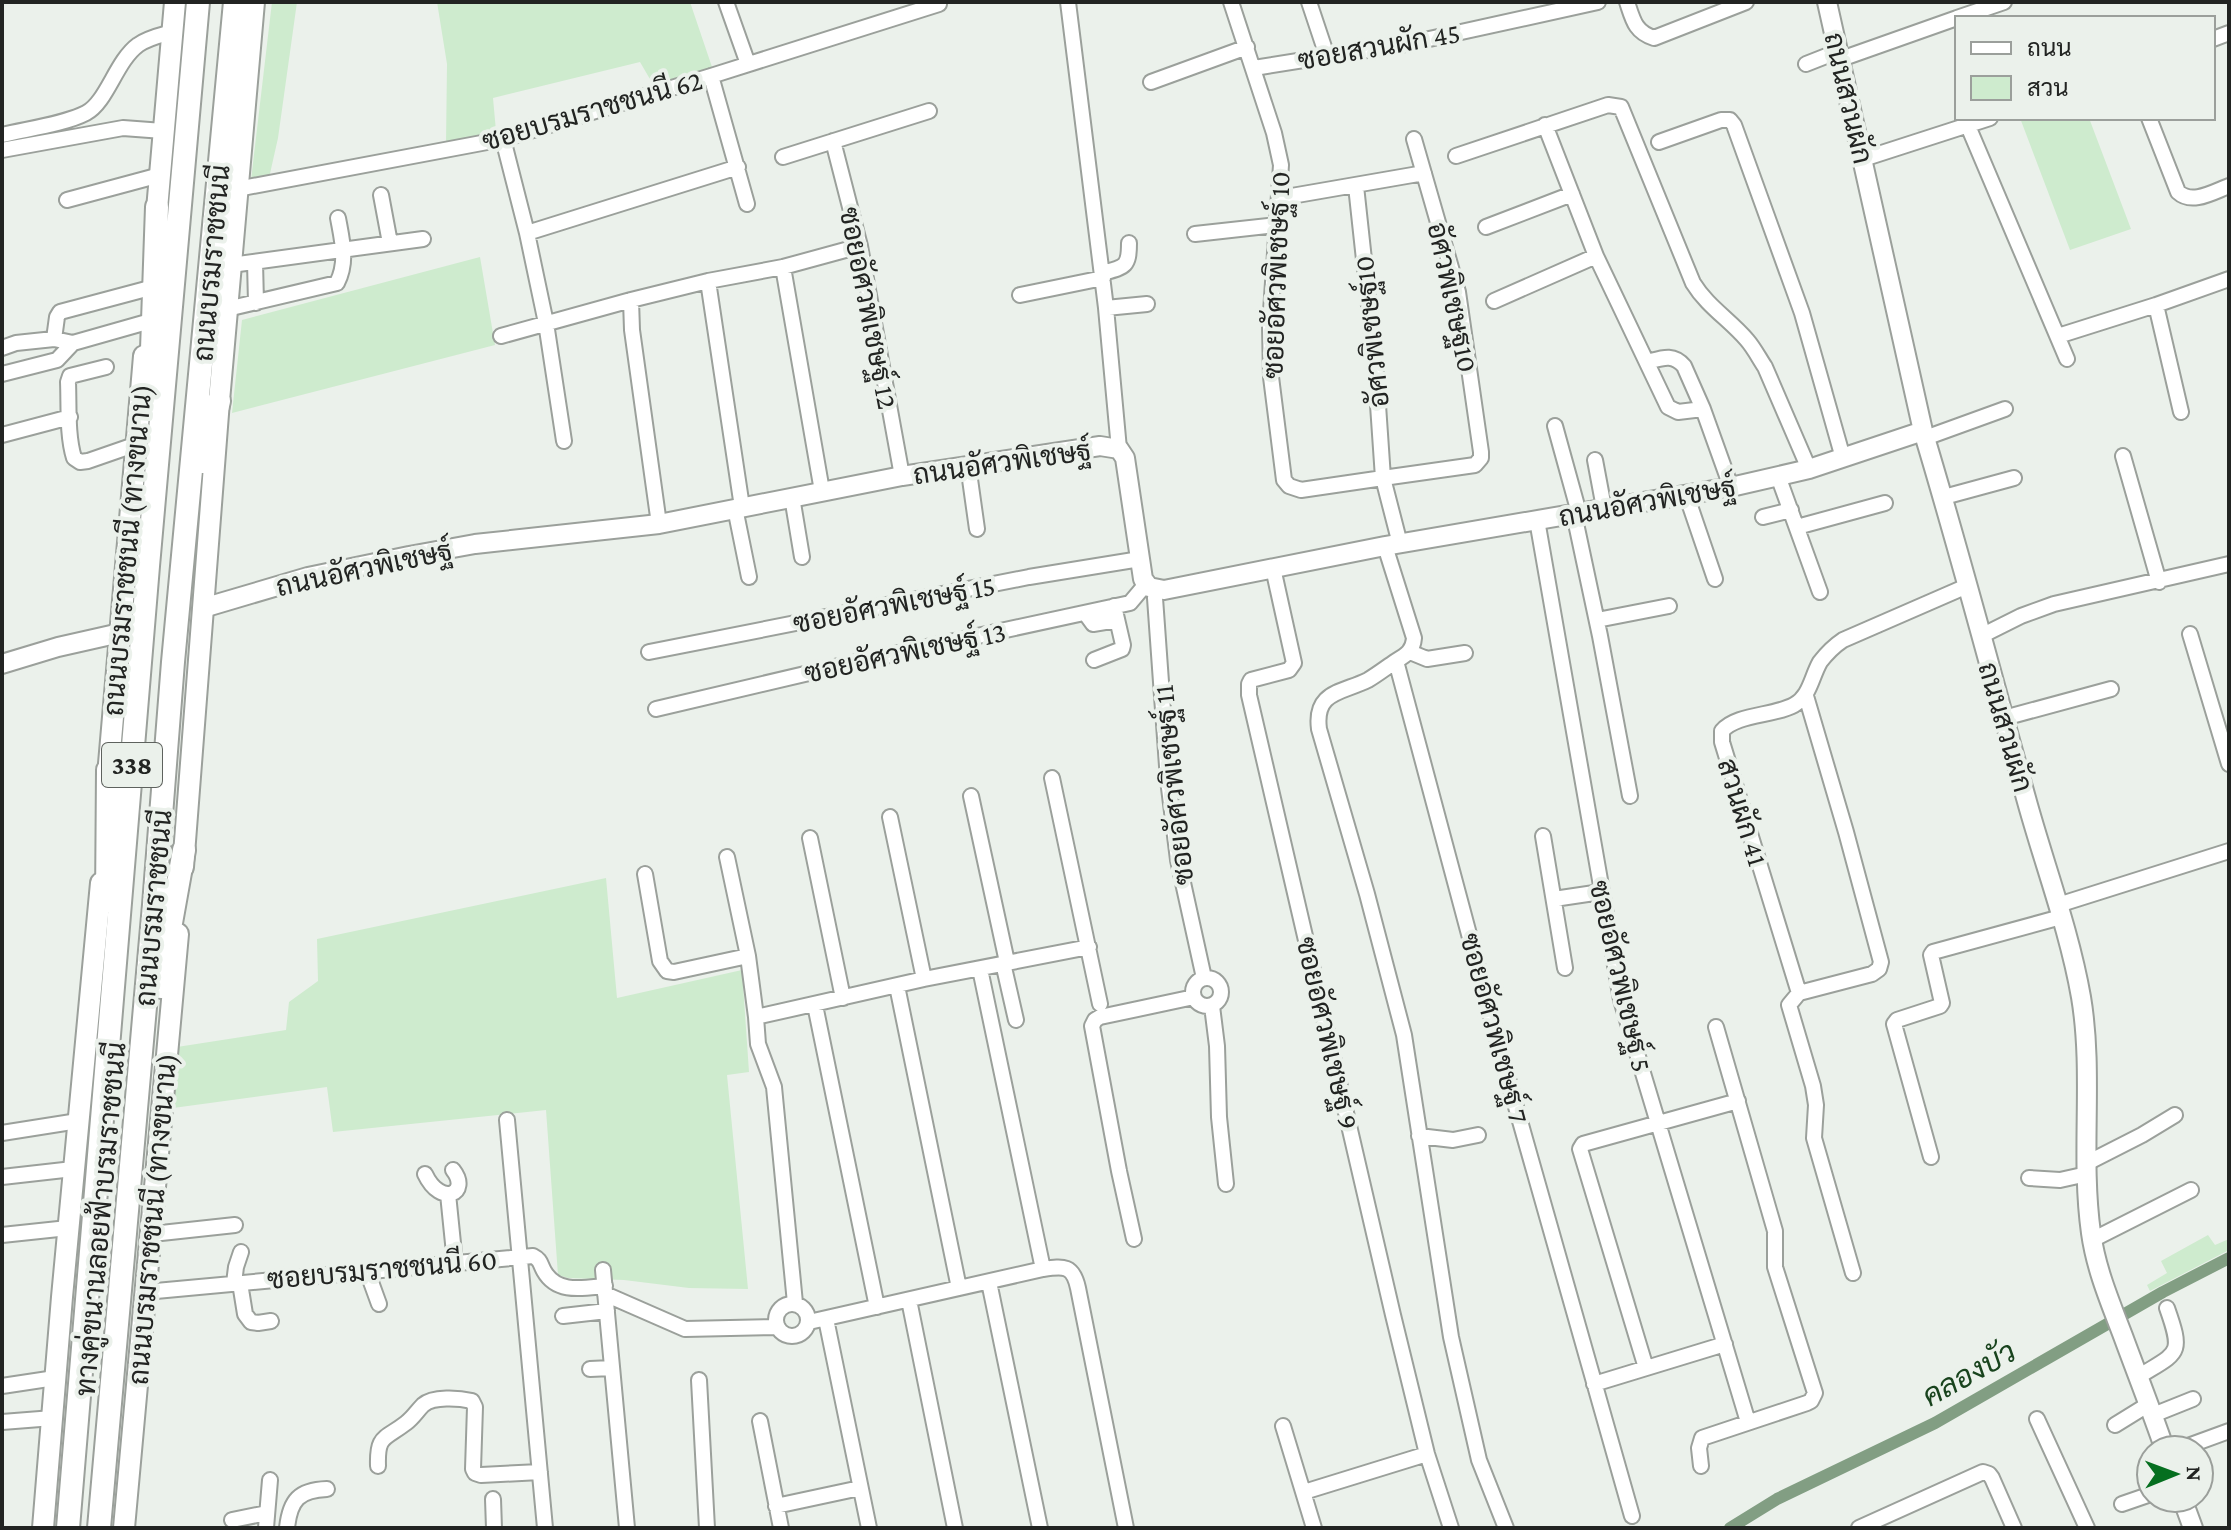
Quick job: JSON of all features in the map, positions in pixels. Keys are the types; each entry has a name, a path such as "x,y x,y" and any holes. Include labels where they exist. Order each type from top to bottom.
{"main road":[{"name":"ถนนบรมราชชนนี (ทางขนาน)","path":"43,1528 175,2"},
{"name":"ถนนบรมราชชนนี","path":"68,1528 148,566 201,2"},
{"name":"ทางคู่ขนานลอยฟ้าบรมราชชนนี","path":"75,1528 201,2"},
{"name":"ถนนบรมราชชนนี (ทางขนาน)","path":"124,1528 152,1234 254,2"},
{"name":"ถนนบรมราชชนนี","path":"99,1528 231,5"},
{"name":"ทางคู่ขนานลอยฟ้าบรมราชชนนี","path":"91,1528 231,5"},
{"path":"148,566 145,560 157,207"},
{"path":"186,538 219,401"},
{"path":"56,1528 106,960 108,770"},
{"path":"113,1528 164,962 184,850"}],"street":[{"path":"726,2 748,64"},
{"path":"1068,2 1103,276 1119,449"},
{"name":"ซอยอัศวพิเชษฐ์ 10","path":"1231,2 1278,146 1281,165 1270,326 1271,377 1284,480 1289,486 1301,490 1383,478"},
{"path":"1309,2 1327,56"},
{"name":"ซอยสวนผัก 45","path":"1254,68 1411,43 1598,2"},
{"path":"1627,2 1638,30 1654,38 1746,2"},
{"name":"ถนนสวนผัก","path":"1827,2 1924,435 1944,497 2080,994 2085,1028 2087,1168 2092,1240 2104,1287 2160,1434"},
{"path":"1961,16 1981,6 2004,2"},
{"name":"ซอยบรมราชชนนี 62","path":"237,189 503,139 939,4"},
{"path":"1806,64 1955,19"},
{"path":"2,135 88,112 124,58 136,46 172,32"},
{"path":"1151,82 1247,47"},
{"path":"711,76 747,204"},
{"path":"1456,156 1608,105 1621,107 1693,283 1756,352 1809,469"},
{"path":"783,157 929,111"},
{"path":"1659,142 1721,120 1730,120 1734,125 1795,291 1843,458"},
{"path":"1863,159 1984,120"},
{"path":"2150,120 2182,197 2193,198 2229,186"},
{"path":"1545,125 1596,256 1668,407 1672,411 1684,412 1703,409"},
{"path":"1968,126 2067,359"},
{"path":"2,150 123,128 163,131"},
{"path":"503,139 546,323 564,441"},
{"name":"อัศวพิเชษฐ10","path":"1383,478 1475,465 1481,458 1458,292 1414,139"},
{"name":"ซอยอัศวพิเชษฐ์ 12","path":"833,141 860,246 902,476"},
{"path":"527,233 738,167"},
{"path":"1280,198 1424,173"},
{"path":"67,200 160,175"},
{"name":"อัศวพิเชษฐ์10","path":"1356,186 1375,361 1383,478"},
{"path":"1486,227 1572,194"},
{"path":"381,195 390,243"},
{"path":"227,309 337,283 344,249 338,218"},
{"path":"1195,234 1277,225"},
{"path":"231,265 423,239"},
{"path":"1020,295 1103,276 1126,264 1129,243"},
{"path":"501,336 631,300 783,267 860,246"},
{"path":"1494,301 1596,256"},
{"path":"255,262 256,303"},
{"path":"783,267 822,491"},
{"path":"2058,336 2229,279"},
{"path":"708,281 749,577"},
{"path":"54,339 60,312 150,288"},
{"path":"631,300 632,330 659,524"},
{"path":"1106,308 1147,304"},
{"path":"2156,305 2181,412"},
{"path":"2,348 16,343 54,339 73,343 147,322"},
{"path":"2,374 57,360 73,343"},
{"path":"1647,362 1669,357 1679,360 1684,366 1731,487"},
{"path":"106,367 70,376 71,450 74,458 80,462 137,444"},
{"path":"1924,435 2005,409"},
{"path":"2,435 70,417"},
{"path":"1555,426 1576,513 1630,796"},
{"name":"ถนนอัศวพิเชษฐ์","path":"203,608 308,577 475,544 659,524 902,476 1100,446 1119,449 1125,458 1143,579 1152,587 1731,487 1809,469 1924,435"},
{"path":"2123,456 2159,582"},
{"path":"1595,460 1604,508"},
{"path":"968,465 977,529"},
{"path":"1778,476 1820,592"},
{"path":"1383,478 1414,646 1410,652 1371,678 1328,697 1318,711 1318,719 1404,1035 1451,1337 1472,1433 1506,1528"},
{"path":"1944,497 2014,478"},
{"path":"1686,494 1715,579"},
{"path":"792,497 802,557"},
{"path":"1797,527 1885,503"},
{"path":"1763,517 1791,510"},
{"name":"ซอยอัศวพิเชษฐ์ 5","path":"1537,520 1621,1000 1748,1422"},
{"name":"ซอยอัศวพิเชษฐ์ 15","path":"649,652 1029,577 1140,559"},
{"path":"1981,636 2054,604 2229,564"},
{"name":"ซอยอัศวพิเชษฐ์ 9","path":"1273,568 1294,663 1289,670 1251,680 1249,695 1427,1454 1451,1528"},
{"path":"1853,1273 1814,1138 1816,1105 1789,1005 1799,993 1872,974 1881,966 1806,696 1816,670 1831,648 1866,629 1967,586"},
{"name":"ซอยอัศวพิเชษฐ์ 13","path":"656,709 1085,613 1116,613 1152,587"},
{"name":"ซอยอัศวพิเชษฐ์ 11","path":"1152,587 1178,860 1204,978"},
{"path":"1597,620 1669,606"},
{"path":"1094,660 1122,649 1116,613"},
{"path":"2,664 120,633"},
{"path":"2190,634 2229,764"},
{"path":"1410,652 1427,659 1465,653"},
{"name":"ซอยอัศวพิเชษฐ์ 7","path":"1396,661 1501,1054 1632,1516"},
{"path":"2004,718 2111,689"},
{"name":"สวนผัก 41","path":"1799,993 1721,736 1730,724 1794,705 1806,696"},
{"path":"1052,778 1100,1004"},
{"path":"971,796 1016,1020"},
{"path":"890,817 924,979"},
{"path":"1543,836 1565,968"},
{"path":"810,838 843,998"},
{"path":"1931,1157 1894,1024 1897,1020 1942,1003 1931,955 1933,952 2229,851"},
{"path":"727,857 748,956 760,1055 771,1078 776,1101 795,1303"},
{"path":"645,874 663,968 674,972 748,956"},
{"path":"1554,899 1601,892"},
{"path":"756,1017 924,979 1089,947"},
{"path":"980,969 1043,1269"},
{"path":"1204,978 1216,980 1222,991 1217,1003 1212,1006 1201,1005 1194,997 1194,985 1204,978"},
{"path":"897,986 959,1288"},
{"path":"1134,1239 1115,1156 1092,1026 1100,1017 1194,997"},
{"path":"815,1005 877,1307"},
{"path":"1212,1006 1226,1184"},
{"path":"1701,1466 1699,1448 1702,1438 1807,1403 1815,1393 1775,1267 1775,1231 1716,1027"},
{"path":"1646,1368 1580,1149 1583,1144 1738,1101"},
{"path":"2029,1178 2060,1180 2087,1168 2175,1115"},
{"path":"507,1120 545,1528"},
{"path":"2,1133 78,1121"},
{"path":"1419,1136 1453,1140 1478,1135"},
{"path":"2,1177 73,1169"},
{"path":"425,1174 436,1191 448,1194 456,1192 458,1188 453,1170"},
{"path":"2092,1240 2191,1190"},
{"path":"448,1194 455,1263"},
{"path":"152,1234 235,1225"},
{"path":"2,1235 68,1228"},
{"path":"241,1252 236,1267 237,1283 245,1314 251,1322 271,1321"},
{"name":"ซอยบรมราชชนนี 60","path":"145,1292 533,1256 539,1259 547,1276 561,1287 605,1290"},
{"path":"809,1322 1043,1269 1063,1267 1070,1270 1075,1276 1126,1528"},
{"path":"603,1270 627,1528"},
{"path":"367,1271 379,1304"},
{"path":"989,1282 1040,1528"},
{"path":"605,1290 685,1329 778,1327"},
{"path":"909,1300 955,1528"},
{"path":"795,1303 807,1312 809,1322 804,1331 795,1336 785,1334 778,1327 776,1317 781,1308 795,1303"},
{"path":"2138,1377 2172,1356 2177,1349 2176,1332 2167,1308"},
{"path":"563,1316 607,1311"},
{"path":"826,1319 869,1528"},
{"path":"1594,1384 1725,1344"},
{"path":"590,1369 612,1368"},
{"path":"2,1386 55,1378"},
{"path":"699,1380 707,1528"},
{"path":"378,1466 378,1447 382,1440 409,1421 426,1402 466,1399 472,1401 475,1407 475,1473 540,1472"},
{"path":"2115,1425 2151,1409 2193,1399"},
{"path":"2,1422 53,1418"},
{"path":"2037,1419 2087,1528"},
{"path":"760,1421 781,1528"},
{"path":"1283,1426 1314,1528"},
{"path":"1304,1492 1427,1454"},
{"path":"1859,1528 1983,1472 1992,1478 2010,1527"},
{"path":"232,1520 266,1520 270,1480"},
{"path":"776,1506 860,1488"},
{"path":"287,1528 292,1504 299,1496 327,1489"},
{"path":"493,1499 494,1528"},
{"path":"2122,1504 2135,1500"}],"green space":[{"path":"272,2 297,2 278,138 269,178 251,180"},
{"path":"437,2 690,2 712,67 654,86 640,62 493,98 496,131 446,144 447,64"},
{"path":"2021,120 2090,120 2131,229 2070,250"},
{"path":"480,257 495,345 232,413 242,320"},
{"path":"606,878 617,998 742,970 749,1072 727,1075 748,1289 689,1288 558,1275 546,1110 333,1132 327,1087 173,1108 177,1047 286,1030 289,1002 318,981 317,939"},
{"path":"2208,1235 2215,1245 2229,1239 2229,1250 2150,1291 2147,1285 2167,1273 2161,1261"}],"waterway":[{"name":"คลองบัว","path":"1730,1528 1777,1499 1935,1423 2163,1292 2229,1258"}]}
